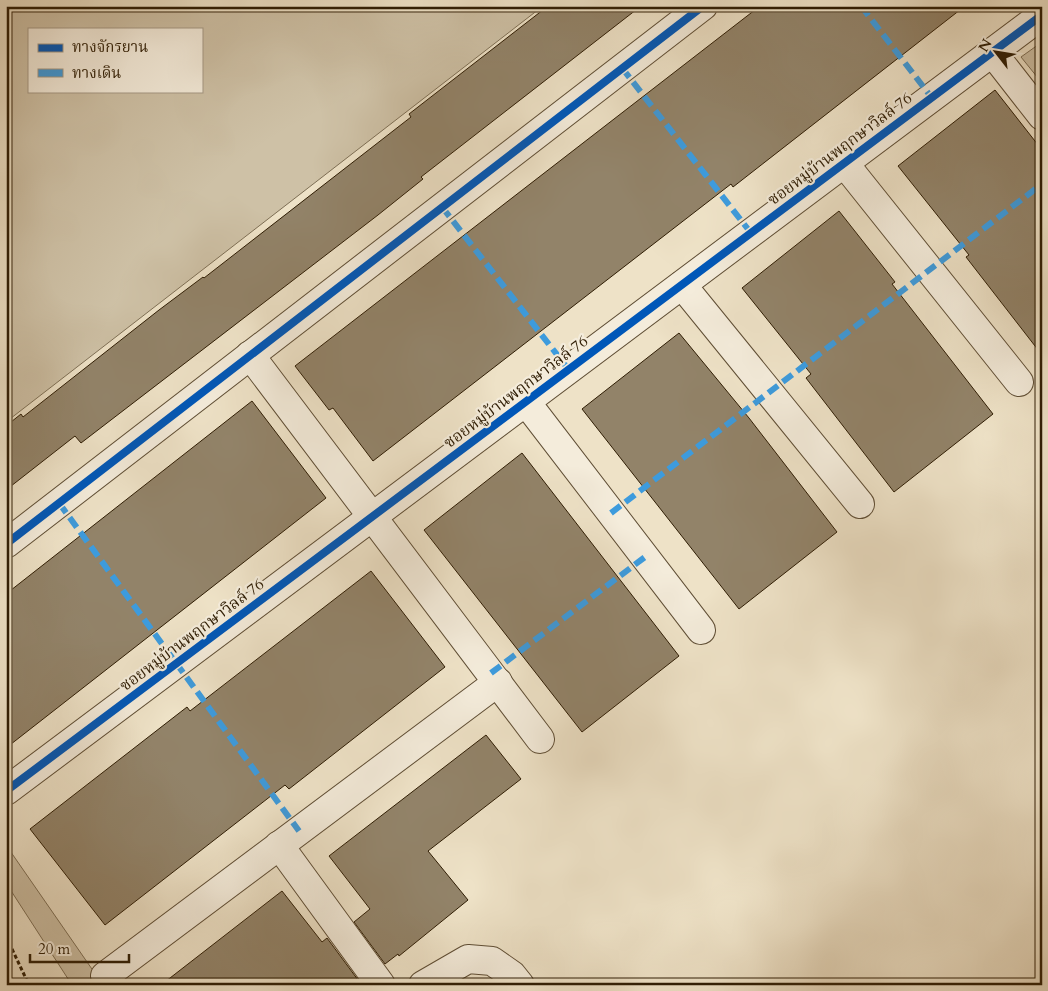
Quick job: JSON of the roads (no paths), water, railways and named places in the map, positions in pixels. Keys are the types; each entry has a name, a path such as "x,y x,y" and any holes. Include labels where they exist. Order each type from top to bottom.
{"street":[{"path":"6,544 702,6"},
{"name":"ซอยหมู่บ้านพฤกษาวิลล์ 76","path":"6,792 1042,15"},
{"path":"992,52 1042,116"},
{"path":"844,163 1019,382"},
{"path":"682,285 860,504"},
{"path":"250,355 540,739"},
{"path":"526,402 701,630"},
{"path":"105,976 498,682"},
{"path":"279,845 381,985"},
{"path":"423,985 468,959 492,961 512,975 520,985"}]}
